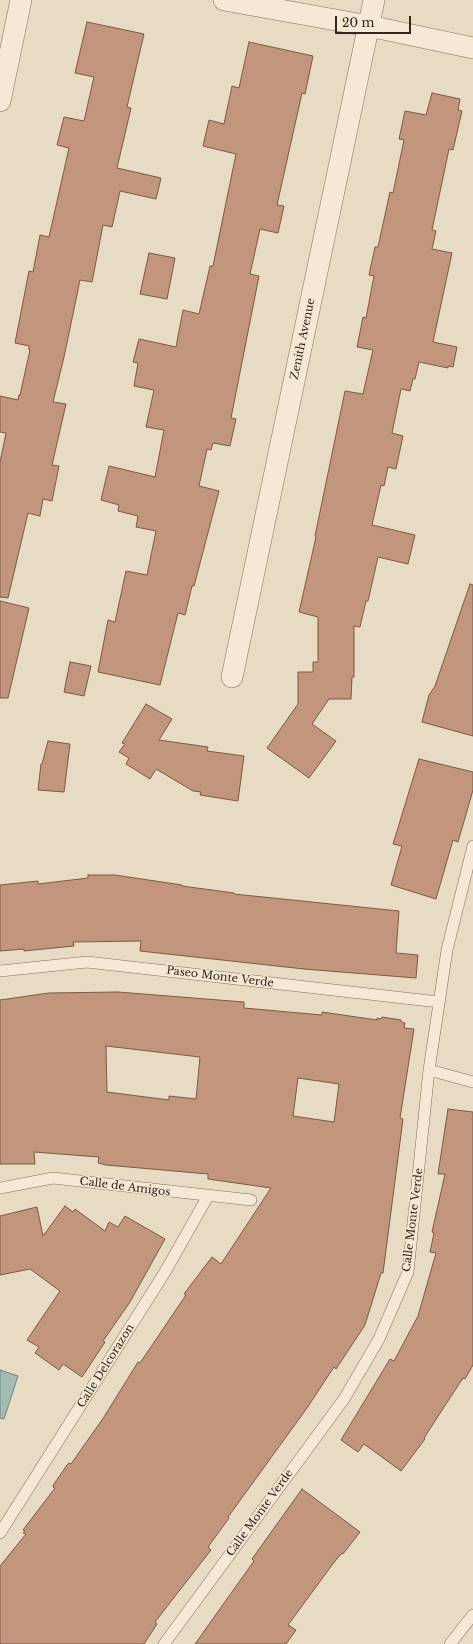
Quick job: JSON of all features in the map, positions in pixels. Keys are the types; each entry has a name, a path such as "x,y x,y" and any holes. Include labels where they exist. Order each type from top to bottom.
{"street":[{"path":"0,101 21,0"},
{"path":"224,0 369,26 473,48"},
{"name":"Zenith Avenue","path":"232,677 374,0"}],"lane":[{"name":"Calle Monte Verde","path":"164,1644 344,1399 379,1339 408,1272 429,1070 439,1002 447,950 471,860 473,846"},
{"name":"Paseo Monte Verde","path":"0,971 87,962 439,1002"},
{"path":"429,1070 473,1082"},
{"name":"Calle de Amigos","path":"0,1188 53,1178 251,1200"},
{"name":"Calle Delcorazon","path":"0,1533 165,1272 208,1196"},
{"path":"450,1644 473,1615"}],"water":[{"path":"0,1370 18,1376 4,1419 0,1418"}],"building":[{"path":"87,22 144,34 127,107 131,108 117,168 161,178 156,199 120,191 112,227 103,225 92,282 80,280 53,402 66,404 52,465 59,466 52,501 43,499 40,516 28,513 8,598 0,597 0,462 6,433 0,432 0,396 18,400 20,395 30,350 29,346 15,343 29,271 33,272 40,235 49,237 69,148 57,145 64,117 84,121 94,77 75,73"},
{"path":"249,42 313,56 305,94 302,93 277,205 284,206 278,233 260,229 250,274 259,276 231,418 236,419 230,446 213,443 211,450 207,449 199,486 219,491 185,615 178,613 160,685 98,672 108,620 115,622 126,571 147,575 156,531 136,527 138,516 118,511 119,505 101,500 109,466 155,477 164,430 146,427 154,390 134,386 138,363 133,362 139,339 176,347 183,310 199,314 210,266 213,266 236,154 203,146 209,120 224,124 232,86 239,88"},
{"path":"432,93 460,99 458,110 462,111 453,150 449,149 432,230 436,231 432,249 452,253 433,342 457,347 453,367 448,366 448,368 419,362 415,379 413,379 410,391 401,389 392,433 403,436 396,469 388,467 384,486 381,485 372,525 415,535 408,564 378,557 368,601 366,601 360,627 354,626 354,677 352,677 351,699 329,699 312,724 336,741 309,778 267,748 298,704 298,672 313,672 313,662 318,662 318,617 299,612 316,537 345,391 363,394 373,350 357,347 363,317 366,318 374,276 369,275 375,247 378,247 390,192 393,193 404,140 399,139 405,111 426,115"},
{"path":"149,253 175,258 167,299 140,294"},
{"path":"470,584 473,585 473,736 422,722 429,695 435,686"},
{"path":"0,601 29,608 8,698 0,698"},
{"path":"70,662 91,666 84,696 64,692"},
{"path":"146,704 172,719 159,740 208,747 207,751 244,756 238,801 200,795 201,792 193,791 156,769 150,779 126,764 129,758 119,752 125,744 122,743"},
{"path":"48,741 70,744 64,792 38,790 41,764"},
{"path":"419,759 473,772 473,790 458,842 453,840 436,899 391,885 402,846 393,844"},
{"path":"88,875 115,875 234,894 399,911 396,953 418,955 416,978 304,969 140,951 141,941 73,942 74,946 24,951 24,949 0,951 0,885 38,881 38,884 88,878"},
{"path":"118,992 244,1002 244,1008 322,1015 322,1012 377,1020 377,1018 381,1019 382,1017 401,1020 401,1022 405,1023 404,1028 414,1029 400,1118 403,1119 383,1273 381,1273 365,1325 336,1369 334,1367 307,1408 228,1517 229,1518 208,1547 211,1550 155,1622 157,1624 144,1644 0,1644 0,1566 26,1534 23,1533 25,1531 23,1530 55,1488 53,1487 54,1484 67,1465 69,1463 71,1464 104,1417 138,1362 140,1363 186,1295 184,1294 212,1257 221,1264 271,1188 208,1179 208,1174 106,1165 98,1163 99,1157 34,1152 35,1164 0,1164 0,1000 49,993","holes":["106,1046 200,1057 196,1099 169,1096 169,1100 107,1092","298,1078 339,1084 334,1122 293,1116"]},
{"path":"448,1109 473,1112 473,1365 465,1379 463,1378 444,1407 424,1438 425,1439 401,1471 364,1444 358,1452 341,1440 390,1359 394,1361 418,1316 436,1253 430,1252 434,1233 432,1232 445,1174 438,1174"},
{"path":"65,1206 73,1212 75,1209 105,1231 109,1222 118,1227 125,1216 165,1239 130,1302 103,1341 105,1342 82,1377 63,1364 59,1370 35,1353 39,1347 27,1340 60,1291 30,1269 0,1275 0,1216 37,1207 43,1236"},
{"path":"302,1489 360,1532 343,1554 342,1553 335,1561 288,1625 296,1630 286,1644 195,1644 254,1561 252,1559"}]}
